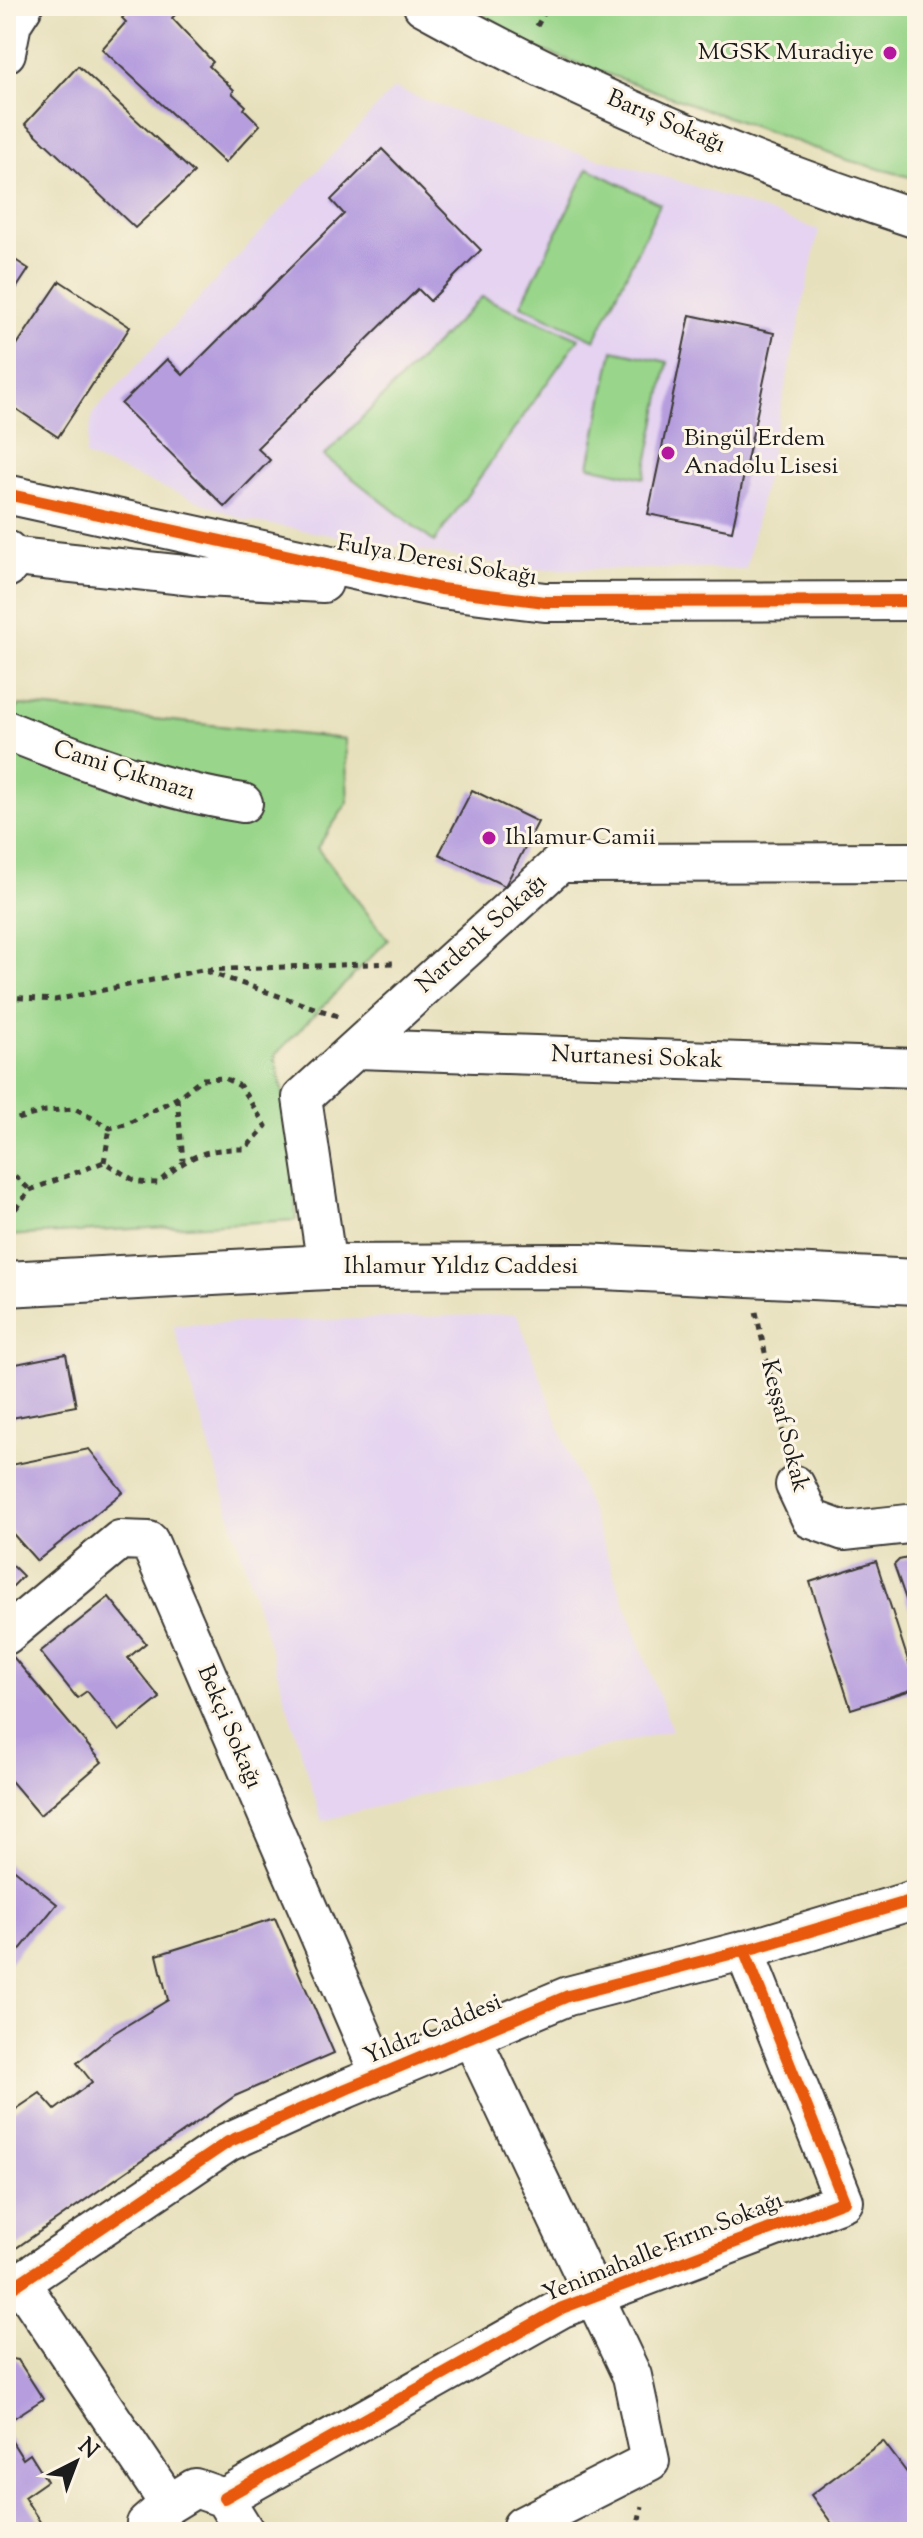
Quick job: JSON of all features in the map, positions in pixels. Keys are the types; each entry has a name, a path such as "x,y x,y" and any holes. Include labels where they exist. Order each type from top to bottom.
{"main road":[{"name":"Ihlamur Yıldız Caddesi","path":"6,1284 327,1267 582,1266 917,1282"}],"street":[{"name":"Barış Sokağı","path":"423,6 519,59 660,121 845,195 917,219"},
{"name":"Fulya Deresi Sokağı","path":"6,494 441,589"},
{"name":"Fulya Deresi Sokağı","path":"6,558 203,577 441,589 545,602 917,601"},
{"name":"Cami Çıkmazı","path":"6,730 75,758 191,795 243,803"},
{"name":"Nardenk Sokağı","path":"327,1267 302,1098 560,863 917,862"},
{"name":"Nurtanesi Sokak","path":"367,1039 917,1068"},
{"name":"Keşşaf Sokak","path":"795,1485 811,1519 844,1531 917,1523"},
{"name":"Bekçi Sokağı","path":"6,1635 120,1540 149,1541 380,2075"},
{"name":"Yıldız Caddesi","path":"13,2287 228,2142 380,2075 568,1996 744,1950 917,1899"},
{"name":"Yenimahalle Fırın Sokağı","path":"224,2498 562,2308 844,2201 744,1950"},
{"path":"472,2038 632,2376 650,2461 522,2526"},
{"path":"13,2287 159,2518 195,2488 224,2498 245,2532"}],"path":[{"path":"584,6 595,10 658,6"},
{"path":"6,997 55,1000 202,970 454,960"},
{"path":"202,970 367,1039"},
{"path":"6,1122 46,1111 76,1109 110,1128 129,1123 177,1098 201,1079 224,1078 240,1086 266,1126 245,1149 217,1149 183,1160 158,1183 137,1182 104,1162"},
{"path":"177,1098 183,1160"},
{"path":"104,1162 110,1128"},
{"path":"6,1221 30,1190 104,1162"},
{"path":"6,1168 30,1190"}],"shaded area":[{"path":"394,88 515,135 682,182 819,230 746,569 527,569 245,520 85,456 93,413"},
{"path":"517,1314 672,1730 322,1821 173,1325"}],"green space":[{"path":"470,6 917,6 917,179 847,160 535,48"},
{"path":"588,168 660,204 595,340 521,305"},
{"path":"482,297 579,338 434,542 324,456"},
{"path":"613,350 668,362 644,478 589,466"},
{"path":"20,705 345,739 348,802 317,848 388,940 275,1055 293,1142 296,1220 6,1236 6,722"}],"building":[{"path":"133,6 168,6 176,14 172,18 213,62 209,66 234,90 232,93 260,125 225,163 102,49 126,22 122,18"},
{"path":"78,66 194,173 135,228 25,124"},
{"path":"382,149 481,250 430,301 418,289 257,448 270,460 225,507 121,404 167,359 183,375 344,214 331,200"},
{"path":"6,254 29,269 6,304"},
{"path":"60,281 130,327 58,437 6,402 6,361"},
{"path":"690,315 774,333 732,531 648,514"},
{"name":"Ihlamur Camii","path":"472,790 538,822 505,886 439,854"},
{"path":"66,1354 76,1406 6,1419 6,1366"},
{"path":"89,1449 123,1492 37,1561 6,1526 6,1466"},
{"path":"917,1556 917,1631 894,1565 899,1560"},
{"path":"6,1559 23,1576 6,1593"},
{"path":"876,1561 917,1688 851,1709 810,1582"},
{"path":"109,1597 146,1643 128,1658 160,1698 119,1731 87,1691 77,1698 40,1652"},
{"path":"9,1652 102,1762 40,1815 6,1775 6,1655"},
{"path":"6,1863 57,1904 6,1967"},
{"path":"275,1918 334,2053 235,2096 6,2255 6,2116 40,2093 55,2110 92,2082 77,2063 114,2033 168,2000 157,1955"},
{"path":"6,2358 18,2360 43,2399 6,2423"},
{"path":"6,2432 23,2459 30,2454 47,2481 24,2497 44,2528 38,2532 6,2532"},
{"path":"883,2441 917,2486 917,2532 838,2532 811,2495"}],"cycle path":[{"path":"6,494 441,589 545,602 917,601"},
{"path":"6,2292 228,2142 346,2089 568,1996 757,1947 917,1899"},
{"path":"224,2498 562,2308 844,2201 744,1950"}],"place":[{"name":"MGSK Muradiye","path":"890,53"},
{"name":"Bingül Erdem Anadolu Lisesi","path":"668,453"},
{"name":"Ihlamur Camii","path":"489,838"}]}
